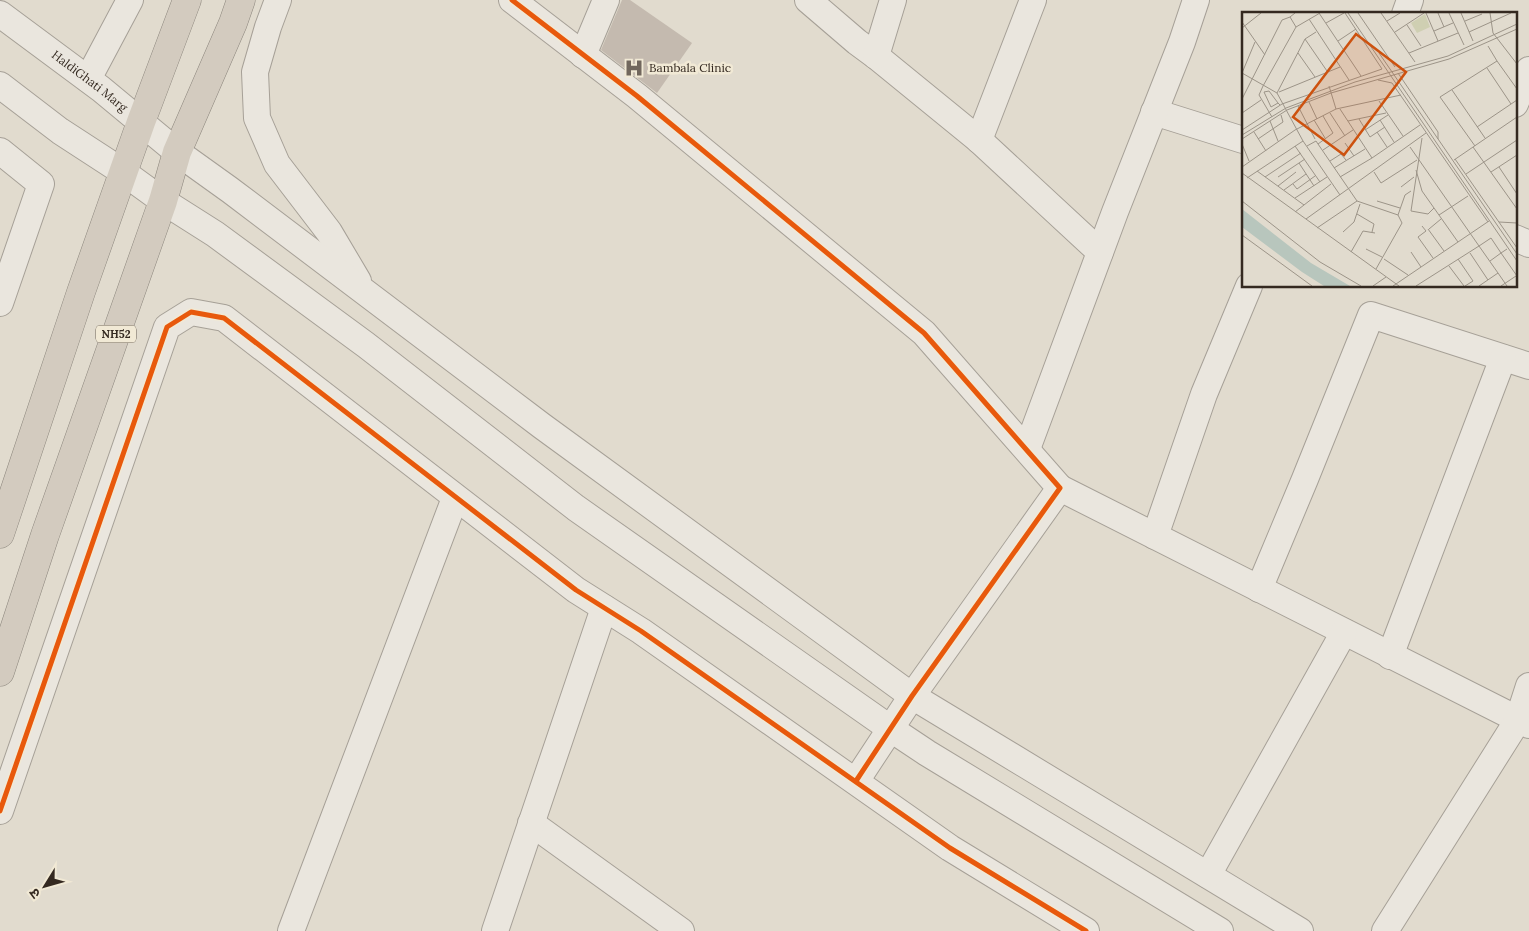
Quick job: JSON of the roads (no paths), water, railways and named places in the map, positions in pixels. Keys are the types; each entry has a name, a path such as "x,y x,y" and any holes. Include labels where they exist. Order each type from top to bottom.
{"highway":[{"path":"0,534 123,172 187,0"},
{"name":"NH52","path":"0,672 45,535 163,201 177,152 233,23 241,0"}],"street":[{"path":"88,79 130,0"},
{"path":"278,0 255,72 257,118 277,164 329,232 364,291"},
{"path":"512,0 637,96 924,333 1060,488 1523,722"},
{"path":"583,55 606,0"},
{"path":"808,0 979,140 1100,252"},
{"path":"876,56 893,0"},
{"path":"979,140 1033,0"},
{"path":"1027,449 1100,252 1182,42 1196,0"},
{"path":"1406,12 1410,0"},
{"name":"HaldiGhati Marg","path":"0,14 88,79 177,152 542,426 912,696 1300,931"},
{"path":"1516,102 1529,70"},
{"path":"0,85 60,131 215,234 366,345 576,508 891,729 927,753 1220,931"},
{"path":"1516,104 1529,109"},
{"path":"1154,112 1242,140"},
{"path":"0,151 41,184 0,303"},
{"path":"1516,238 1529,244"},
{"path":"1155,536 1204,394 1248,288"},
{"path":"0,811 167,328 191,312 224,318 576,590 641,631 950,848 1086,931"},
{"path":"1259,588 1371,315 1529,366"},
{"path":"1390,656 1503,358"},
{"path":"856,782 912,696 1060,488"},
{"path":"291,931 455,498"},
{"path":"495,931 604,608"},
{"path":"1208,875 1344,632"},
{"path":"1385,931 1523,722 1529,686"},
{"path":"531,823 682,931"}],"place":[{"name":"Bambala Clinic","path":"634,68"}]}
